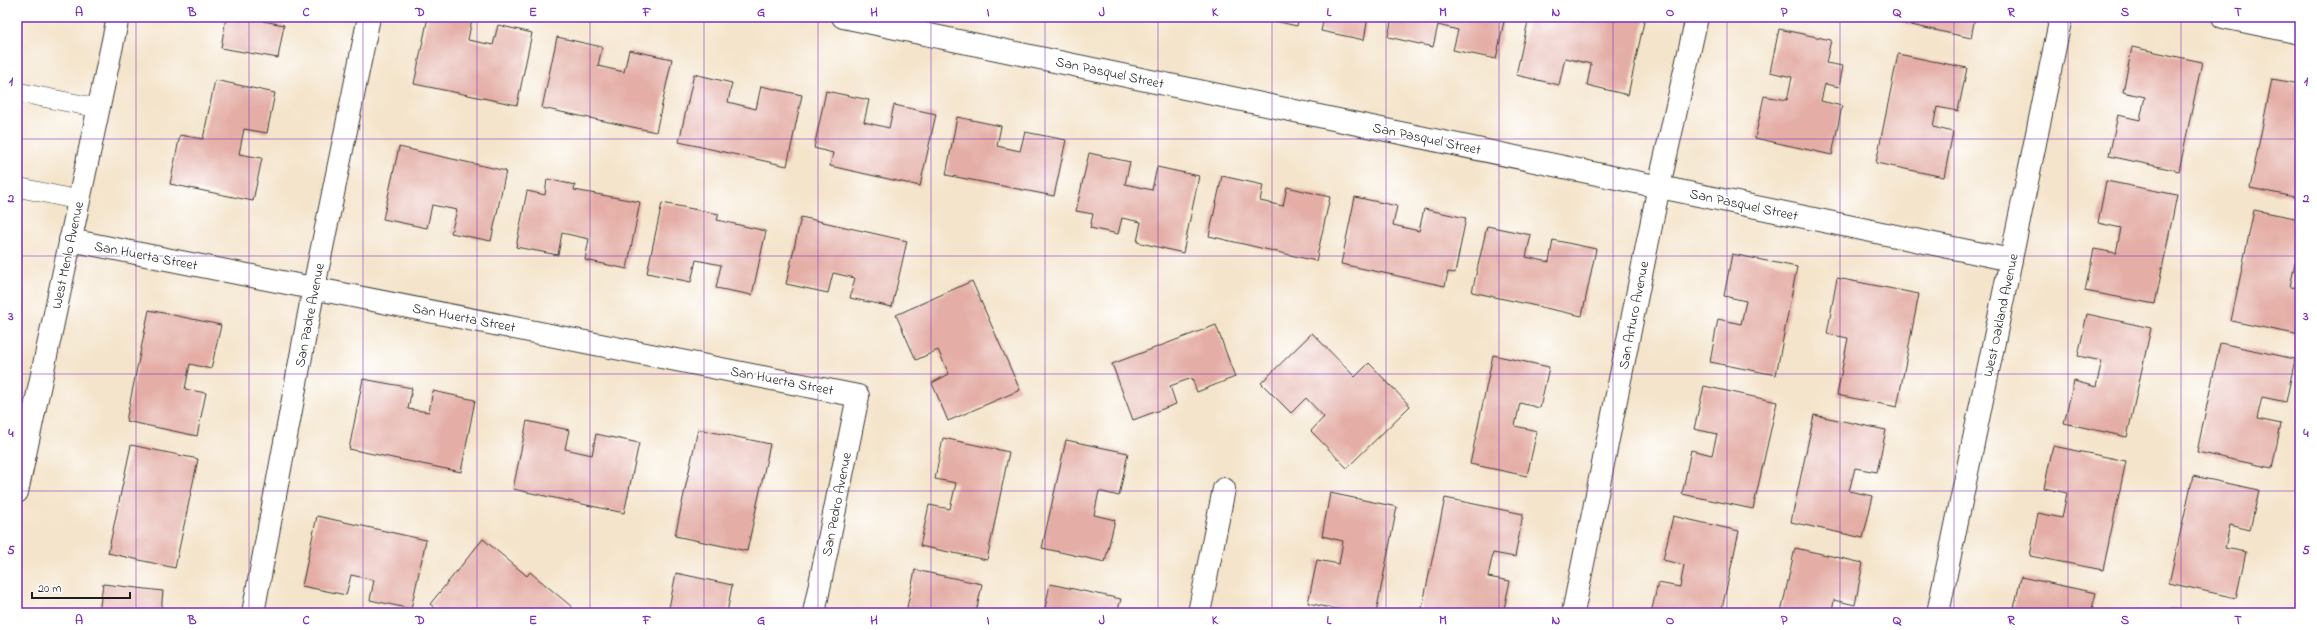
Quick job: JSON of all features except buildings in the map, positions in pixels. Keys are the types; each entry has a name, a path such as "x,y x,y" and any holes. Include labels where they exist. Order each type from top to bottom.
{"street":[{"name":"West Menlo Avenue","path":"17,492 118,17"},
{"name":"San Padre Avenue","path":"253,613 314,287 369,17"},
{"name":"San Pasquel Street","path":"843,17 2011,260"},
{"name":"San Arturo Avenue","path":"1573,613 1659,186 1696,17"},
{"name":"West Oakland Avenue","path":"1938,613 2061,17"},
{"path":"2223,17 2300,33"},
{"name":"San Huerta Street","path":"70,240 314,287 858,396"},
{"name":"San Pedro Avenue","path":"814,613 858,396"},
{"path":"1199,613 1224,489"}],"lane":[{"path":"17,92 98,108"},
{"path":"17,187 78,200"}]}
